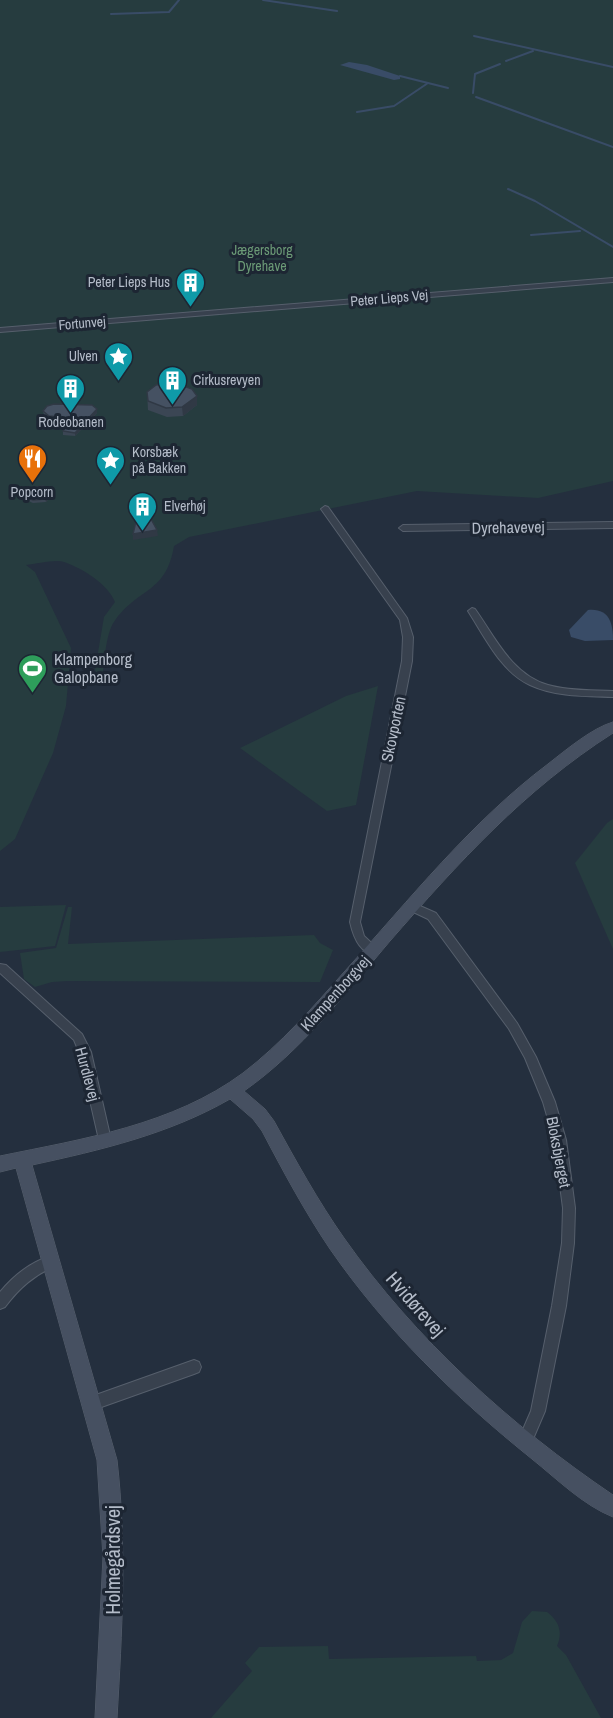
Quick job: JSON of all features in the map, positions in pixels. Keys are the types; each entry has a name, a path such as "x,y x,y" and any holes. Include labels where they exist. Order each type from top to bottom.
{"street":[{"name":"Peter Lieps Vej","path":"164,317 613,280"},
{"name":"Fortunvej","path":"0,330 164,317"},
{"name":"Skovporten","path":"326,509 332,522 404,620 408,637 407,661 355,922 359,938 373,950"},
{"name":"Dyrehavevej","path":"403,528 613,525"},
{"path":"472,611 515,670 525,679 553,688 613,694"},
{"name":"Klampenborgvej","path":"0,1164 152,1127 231,1090 261,1069 285,1047 475,835 506,804 557,764 613,728"},
{"name":"Bloksbjerget","path":"411,906 432,916 513,1026 530,1057 549,1102 560,1140 569,1208 568,1243 559,1306 538,1411 525,1441"},
{"name":"Hurdlevej","path":"2,968 78,1037 85,1052 105,1140"},
{"name":"Hvidørevej","path":"231,1090 260,1114 318,1216 348,1259 390,1311 470,1395 525,1441 613,1507"},
{"name":"Holmegårdsvej","path":"22,1159 93,1403 107,1460 113,1505 114,1571 106,1718"},
{"path":"0,1303 17,1279 31,1269 52,1261"},
{"path":"93,1403 194,1367"}],"green space":[{"name":"Jægersborg Dyrehave","path":"0,0 613,0 613,481 538,498 417,491 189,537 174,546 165,573 158,581 116,619 106,644 103,672 98,676 95,670 104,617 115,602 112,595 94,577 64,562 51,561 26,565 35,572 71,648 66,706 53,753 15,839 0,851"},
{"path":"378,686 356,805 327,811 240,748 346,696"},
{"path":"613,819 613,949 575,863 607,823"},
{"path":"66,905 55,946 0,952 0,907"},
{"path":"68,907 72,907 68,944 314,935 320,943 333,950 320,982 67,981 35,987 24,979 20,953 56,948"},
{"path":"532,1611 547,1612 557,1623 560,1636 557,1646 566,1655 601,1718 211,1718 252,1671 245,1663 259,1647 328,1646 329,1659 476,1656 477,1661 501,1660 513,1653 522,1622"}],"water":[{"path":"349,62 367,65 400,76 400,79 394,80 340,65"},
{"path":"588,610 601,611 605,614 611,623 613,640 585,641 571,637 569,630"}],"building":[{"path":"173,382 192,389 197,396 182,407 166,408 148,401 147,392 156,385"},
{"path":"54,404 92,405 97,409 75,433 63,431 70,418 49,416 43,411 47,406"},
{"path":"43,486 51,491 45,499 33,500 23,496 31,488"},
{"path":"151,519 157,530 133,534 136,521"}],"waterway":[{"path":"111,14 169,12 179,0"},
{"path":"263,0 337,11"},
{"path":"474,36 613,67"},
{"path":"506,61 533,51"},
{"path":"473,93 475,74 500,64"},
{"path":"400,76 428,83"},
{"path":"357,112 394,106 428,83"},
{"path":"428,83 448,88"},
{"path":"476,97 613,147"},
{"path":"508,189 535,201 613,247"},
{"path":"531,235 580,231"}],"place":[{"name":"Peter Lieps Hus","path":"191,308"},
{"name":"Ulven","path":"119,382"},
{"name":"Cirkusrevyen","path":"172,406"},
{"name":"Rodeobanen","path":"71,414"},
{"name":"Popcorn","path":"32,484"},
{"name":"Korsbæk på Bakken","path":"111,486"},
{"name":"Elverhøj","path":"143,532"},
{"name":"Klampenborg Galopbane","path":"33,694"}]}
